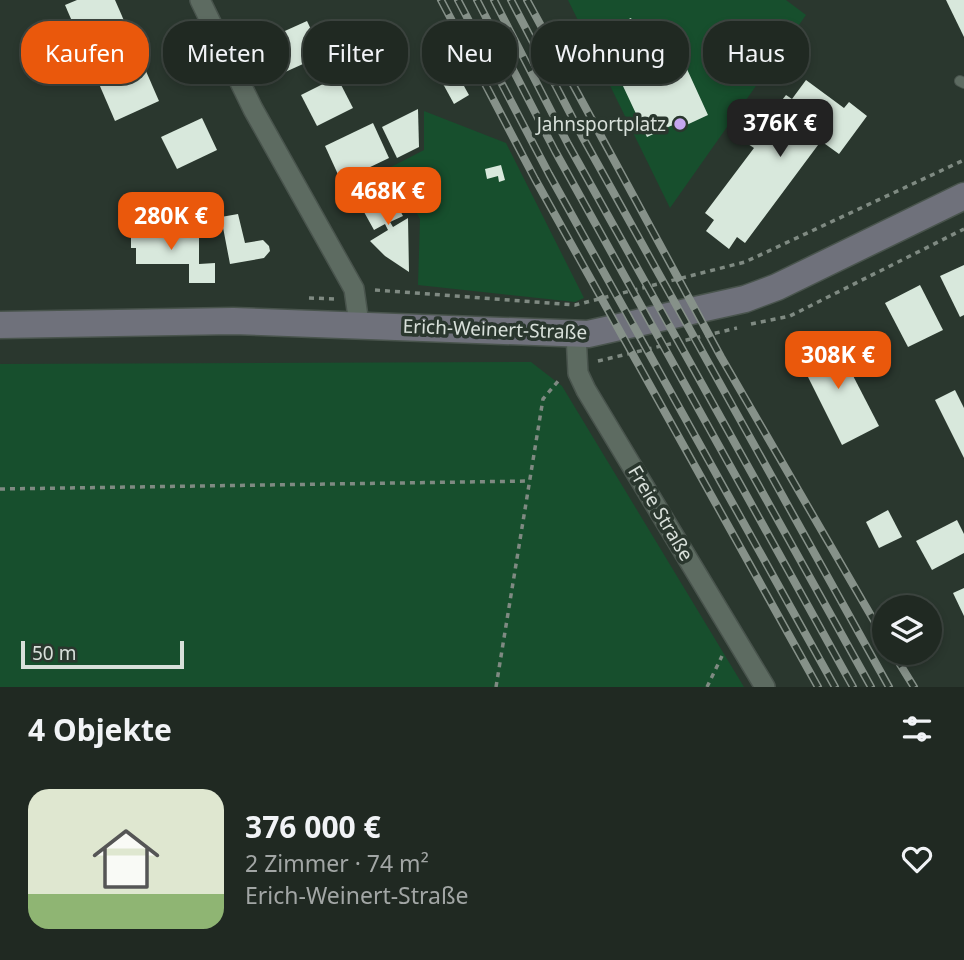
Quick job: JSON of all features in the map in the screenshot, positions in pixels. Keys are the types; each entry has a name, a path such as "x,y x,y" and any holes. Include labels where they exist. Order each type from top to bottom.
{"main road":[{"name":"Erich-Weinert-Straße","path":"0,324 233,321 576,334 601,332 766,291 964,196"}],"street":[{"path":"200,0 253,109 354,289 359,324"},
{"name":"Freie Straße","path":"576,334 578,373 586,390 765,687"}],"path":[{"name":"Erich-Weinert-Straße","path":"354,289 575,305 745,262 964,160"},
{"name":"Erich-Weinert-Straße","path":"598,361 790,316 964,229"},
{"path":"496,687 543,400 557,382"},
{"path":"0,489 530,481"},
{"path":"707,687 724,651"}],"green space":[{"path":"568,0 786,0 806,15 802,21 703,21 703,84 757,84 670,208 609,84 689,84 689,21 578,21"},
{"path":"424,111 506,143 584,298 575,302 418,285 420,219 391,167 424,150"},
{"path":"531,362 562,386 744,687 0,687 0,364"}],"building":[{"path":"77,0 115,0 124,21 72,21 65,5"},
{"path":"946,0 964,0 964,37"},
{"path":"303,23 303,64 289,70 289,29"},
{"path":"689,73 708,115 680,128 677,123 647,137 622,84 689,84"},
{"path":"149,78 159,101 115,121 99,84 149,84"},
{"path":"809,82 844,108 849,102 867,116 839,154 821,141 745,243 737,237 729,249 706,231 714,220 705,213 754,148 748,144 786,95 792,99 803,84"},
{"path":"323,84 341,84 353,108 317,126 301,95"},
{"path":"443,84 463,84 469,95 454,104"},
{"path":"418,109 419,147 397,158 382,127"},
{"path":"202,118 217,150 177,169 161,137"},
{"path":"373,123 389,158 341,181 325,146"},
{"path":"501,165 505,180 499,182 498,176 487,179 485,169"},
{"path":"388,188 403,216 390,222 393,227 408,218 409,272 385,256 370,241 388,230 385,224 374,230 359,203"},
{"path":"238,214 245,243 263,240 269,246 270,251 264,258 230,264 221,217"},
{"path":"131,223 153,223 153,236 199,235 199,264 215,263 215,283 189,283 189,264 136,264 136,248 131,248"},
{"path":"964,265 964,315 960,317 940,276"},
{"path":"920,285 943,330 908,347 885,303"},
{"path":"833,337 879,426 842,445 797,355"},
{"path":"955,390 964,408 964,458 935,400"},
{"path":"888,510 902,537 879,548 866,522"},
{"path":"957,520 964,534 964,553 932,570 916,541"},
{"path":"964,588 964,616 953,593"}],"railway":[{"path":"441,0 535,179 818,687"},
{"path":"458,0 549,174 835,687"},
{"path":"477,0 555,151 853,687"},
{"path":"494,0 568,144 871,687"},
{"path":"511,0 582,136 889,687"},
{"path":"527,0 721,357 872,617"},
{"path":"900,665 914,687"}],"place":[{"name":"Jahnsportplatz","path":"680,124"}]}
